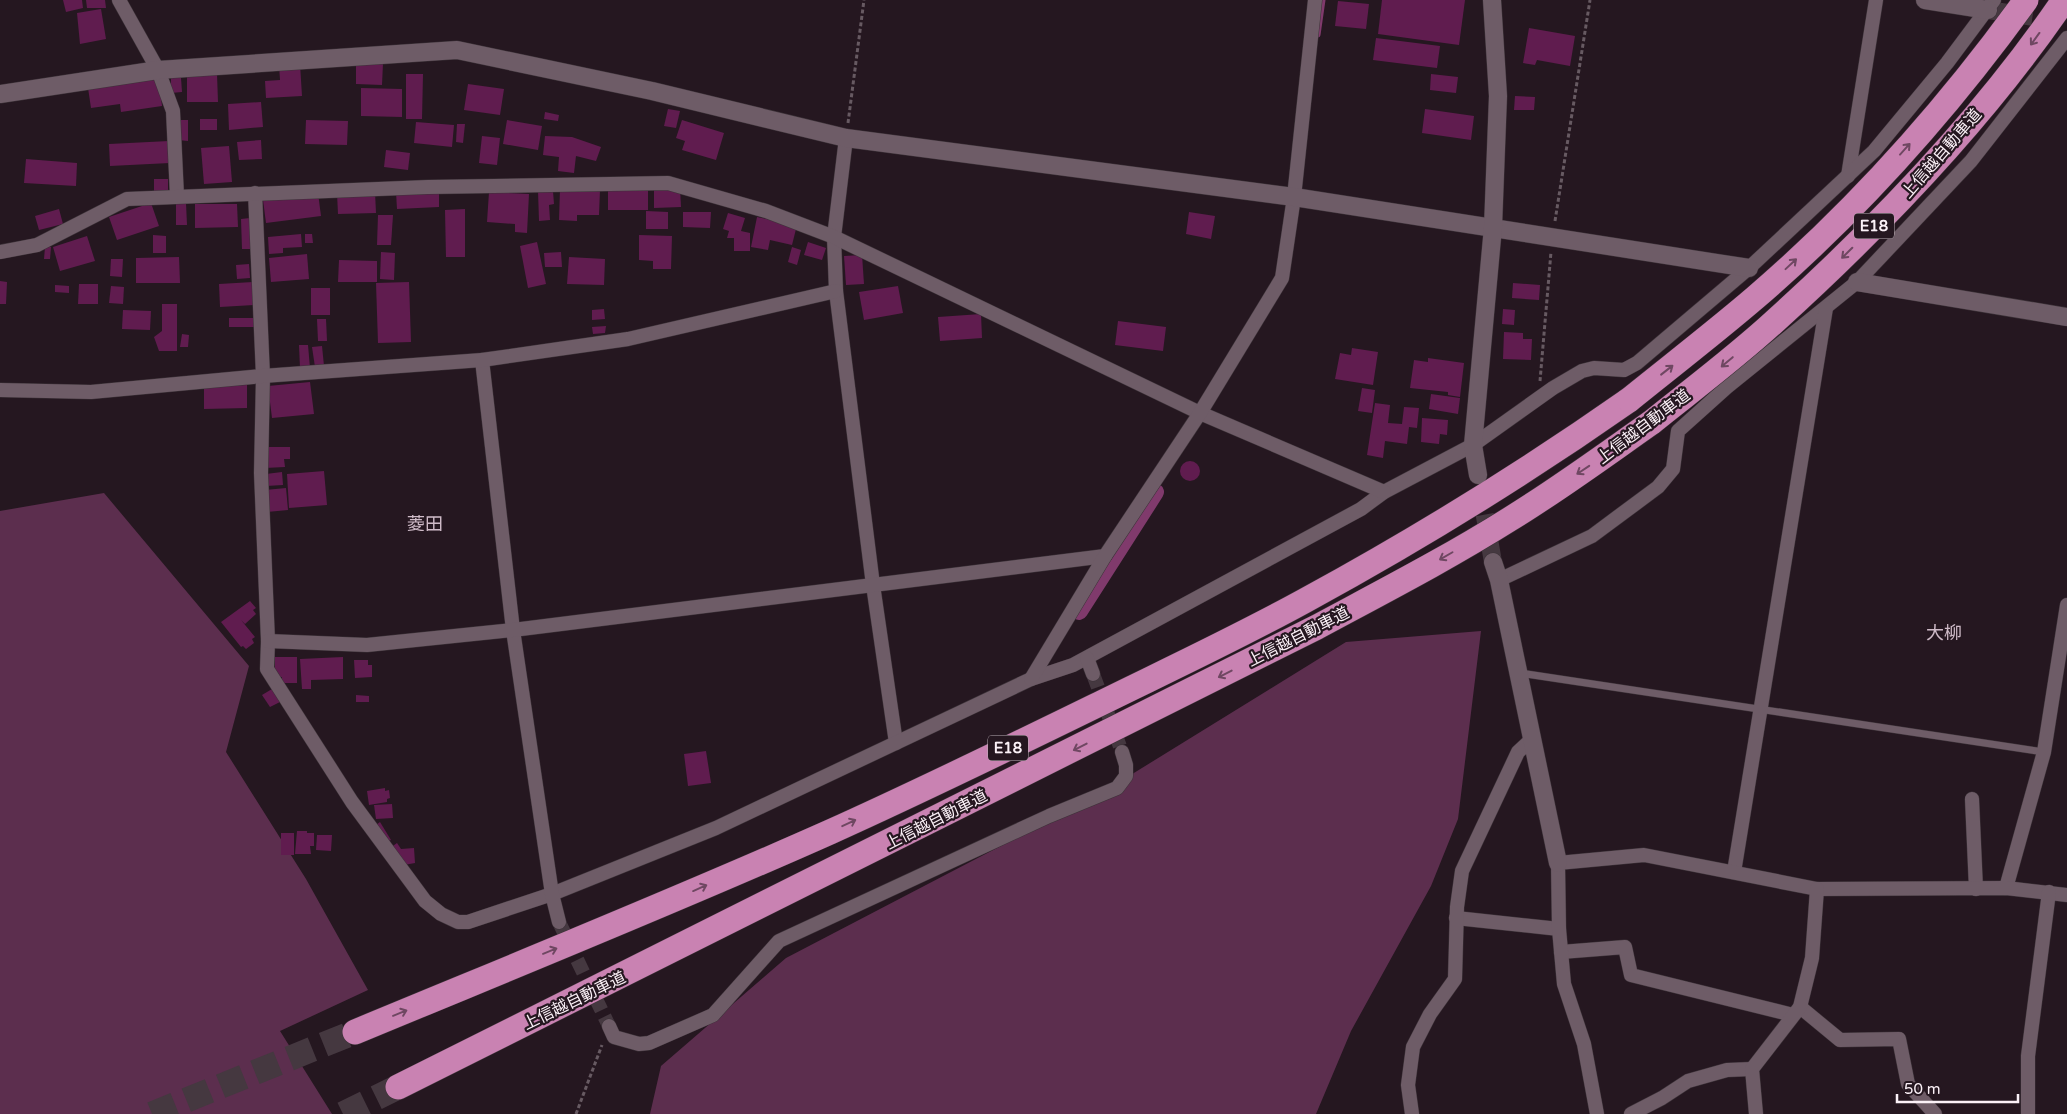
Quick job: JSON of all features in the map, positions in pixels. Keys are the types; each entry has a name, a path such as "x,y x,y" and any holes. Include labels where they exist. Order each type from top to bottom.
{"highway":[{"name":"上信越自動車道","path":"355,1032 644,912 832,831 1022,742 1304,602 1496,490 1629,400 1757,296 1860,197 1936,115 1994,45 2026,0"},
{"name":"上信越自動車道","path":"398,1087 1317,627 1510,519 1652,422 1774,322 1900,200 1956,138 2013,70 2064,0"}],"street":[{"path":"120,0 158,70 173,111 177,196"},
{"path":"1031,679 1105,556 1200,413 1282,278 1294,197 1315,0"},
{"path":"1478,475 1473,445 1493,227 1498,96 1492,0"},
{"path":"1848,176 1876,0"},
{"path":"1926,0 1991,5"},
{"path":"255,193 262,376 262,473 268,641 267,669 372,830 425,900 441,914 458,922 475,921 552,894 716,828 1031,679 1073,665 1361,509 1384,492 1473,445 1538,399 1582,371 1594,368 1624,370 1637,363 1749,268 1874,151 1991,5"},
{"path":"1499,580 1592,536 1658,487 1673,469 1678,431 1727,387 1857,282 1971,161 2067,38"},
{"path":"0,94 158,70 457,50 652,91 846,138 1294,197 1749,268"},
{"path":"846,138 834,238 836,291 873,585 896,743"},
{"path":"0,252 37,245 127,199 428,187 668,183 766,211 834,238 1200,413 1384,492"},
{"path":"1857,282 2067,317"},
{"path":"0,390 90,392 262,376 482,360 628,339 836,291"},
{"path":"1734,872 1826,308"},
{"path":"482,360 513,630 552,894 559,922"},
{"path":"268,641 367,645 513,630 1105,556"},
{"path":"1494,562 1558,863 1559,929 1564,984 1584,1044 1597,1114"},
{"path":"2006,888 2044,752 2067,605"},
{"path":"1086,658 1094,674"},
{"path":"1412,1114 1408,1085 1413,1047 1430,1014 1455,979 1456,918 1462,871 1518,752 1532,739"},
{"path":"609,1026 614,1036 638,1044 649,1043 713,1015 778,940 1049,816 1117,788 1126,776 1126,765 1122,752"},
{"path":"1972,799 1976,889"},
{"path":"1558,863 1644,855 1816,890 2006,888 2067,895"},
{"path":"1756,1114 1752,1069 1797,1011 1812,958 1816,890"},
{"path":"2028,1114 2028,1056 2049,892"},
{"path":"1456,918 1559,929"},
{"path":"1562,952 1625,946 1631,975 1797,1011 1840,1040 1898,1039 1908,1084 1935,1114"},
{"path":"1631,1114 1662,1098 1688,1081 1727,1070 1752,1069"}],"lane":[{"path":"1518,673 2044,752"}],"path":[{"path":"846,138 864,0"},
{"path":"1538,399 1553,236 1590,0"},
{"path":"576,1114 609,1026"}],"shaded area":[{"path":"104,493 249,666 226,752 306,879 368,990 280,1031 332,1114 0,1114 0,511"},
{"path":"1481,631 1458,819 1431,886 1351,1031 1316,1114 650,1114 661,1066 786,958 1095,797 1346,642"}],"building":[{"path":"63,0 82,0 83,8 66,12"},
{"path":"86,0 105,0 106,8 87,8"},
{"path":"1382,0 1465,0 1459,45 1378,34"},
{"path":"1338,1 1369,4 1366,29 1335,26"},
{"path":"101,9 106,39 80,44 77,13"},
{"path":"1529,28 1575,36 1570,66 1537,60 1535,65 1523,63"},
{"path":"1376,38 1440,46 1437,68 1373,60"},
{"path":"356,63 383,63 382,85 356,84"},
{"path":"300,64 302,96 266,98 265,81 280,80 279,65"},
{"path":"217,74 218,102 187,102 187,75"},
{"path":"406,74 423,74 422,119 406,119"},
{"path":"1431,74 1458,77 1456,93 1430,90"},
{"path":"159,78 162,106 121,112 120,104 91,108 88,88"},
{"path":"171,78 181,78 182,92 171,93"},
{"path":"468,84 504,89 500,115 464,110"},
{"path":"361,88 402,89 402,117 361,116"},
{"path":"1515,96 1535,97 1534,110 1514,110"},
{"path":"261,102 263,127 229,130 228,104"},
{"path":"668,109 680,111 676,128 664,126"},
{"path":"1425,109 1474,116 1471,140 1422,133"},
{"path":"545,112 559,115 558,121 544,119"},
{"path":"200,119 217,119 217,130 200,130"},
{"path":"179,120 188,120 188,141 178,140"},
{"path":"306,120 348,121 347,145 305,144"},
{"path":"507,120 542,126 538,150 503,144"},
{"path":"682,120 724,133 716,160 682,150 685,141 676,138"},
{"path":"416,122 454,125 452,147 414,143"},
{"path":"457,124 465,124 463,143 456,142"},
{"path":"482,136 500,138 497,165 479,163"},
{"path":"545,136 572,137 601,147 596,161 576,156 574,173 558,171 559,157 543,155"},
{"path":"261,140 262,159 239,160 237,142"},
{"path":"169,141 170,163 110,166 109,144"},
{"path":"229,146 232,182 204,184 201,148"},
{"path":"386,150 410,153 408,170 384,167"},
{"path":"26,159 77,163 76,186 24,183"},
{"path":"154,179 168,179 168,192 154,192"},
{"path":"654,188 680,188 681,207 654,208"},
{"path":"560,189 600,190 599,215 577,215 577,221 559,220"},
{"path":"608,189 648,189 648,210 608,210"},
{"path":"439,191 439,207 397,209 396,192"},
{"path":"538,191 553,191 554,204 549,205 550,220 539,221"},
{"path":"375,192 376,213 338,214 337,193"},
{"path":"489,192 529,194 527,233 515,232 515,224 487,222"},
{"path":"318,193 321,216 266,223 263,200"},
{"path":"151,203 159,226 117,240 109,217"},
{"path":"176,203 186,203 187,225 176,225"},
{"path":"195,204 237,204 238,227 195,228"},
{"path":"59,209 63,224 39,230 35,216"},
{"path":"465,209 465,257 446,257 445,210"},
{"path":"646,211 668,212 668,229 646,229"},
{"path":"683,212 711,212 710,228 683,227"},
{"path":"1189,212 1215,216 1211,239 1186,234"},
{"path":"728,213 745,218 741,231 750,233 750,251 734,251 734,238 727,238 729,231 723,229"},
{"path":"378,215 393,215 391,245 377,245"},
{"path":"757,217 797,225 792,245 770,240 768,250 751,247"},
{"path":"250,218 251,249 242,249 241,219"},
{"path":"301,234 302,247 283,248 283,253 269,254 268,237"},
{"path":"305,234 312,234 313,243 305,243"},
{"path":"153,235 166,236 166,253 153,253"},
{"path":"639,235 672,236 671,269 653,269 653,261 639,260"},
{"path":"87,236 95,261 60,271 53,247"},
{"path":"537,242 546,284 528,288 520,246"},
{"path":"808,242 826,248 822,260 804,255"},
{"path":"45,247 51,247 50,259 44,259"},
{"path":"792,247 801,250 797,265 788,262"},
{"path":"381,252 395,253 394,280 380,279"},
{"path":"561,252 562,267 545,267 544,253"},
{"path":"307,254 309,279 271,282 269,258"},
{"path":"862,255 864,284 846,285 844,256"},
{"path":"179,257 180,283 136,283 136,258"},
{"path":"569,257 605,259 604,285 567,284"},
{"path":"111,259 123,259 122,277 110,276"},
{"path":"339,260 377,261 377,282 338,282"},
{"path":"249,264 250,278 237,279 236,265"},
{"path":"0,281 7,282 6,304 0,304"},
{"path":"253,282 254,305 220,307 219,284"},
{"path":"409,282 411,342 378,343 376,283"},
{"path":"1513,283 1540,285 1539,300 1512,298"},
{"path":"79,284 98,284 98,304 78,304"},
{"path":"55,285 69,286 69,293 55,292"},
{"path":"111,286 124,287 123,304 109,303"},
{"path":"898,286 903,313 864,320 859,292"},
{"path":"311,288 330,288 330,315 311,315"},
{"path":"162,304 177,304 177,351 159,351 154,337 162,331"},
{"path":"604,309 605,319 592,320 592,310"},
{"path":"1503,309 1515,310 1514,325 1502,324"},
{"path":"123,310 151,311 150,330 122,329"},
{"path":"981,314 982,338 940,341 938,317"},
{"path":"229,318 254,318 254,327 229,327"},
{"path":"317,319 326,319 327,341 318,341"},
{"path":"1118,321 1166,327 1163,351 1115,345"},
{"path":"606,326 605,333 593,334 592,327"},
{"path":"1504,332 1523,333 1523,339 1532,339 1531,360 1503,359"},
{"path":"182,334 189,335 188,347 180,347"},
{"path":"299,345 308,345 310,368 300,368"},
{"path":"322,346 324,366 315,367 312,347"},
{"path":"1352,348 1378,352 1373,385 1335,379 1340,353 1351,355"},
{"path":"1428,358 1464,363 1460,397 1448,395 1448,392 1410,388 1414,360 1428,362"},
{"path":"310,382 314,414 272,418 268,386"},
{"path":"247,385 247,408 204,409 204,386"},
{"path":"1362,388 1375,390 1372,413 1358,411"},
{"path":"1431,394 1460,398 1458,414 1429,409"},
{"path":"1375,403 1390,405 1388,423 1402,424 1404,407 1419,408 1417,428 1409,427 1407,444 1385,441 1383,458 1367,455"},
{"path":"1422,418 1448,420 1447,435 1440,434 1439,444 1421,442"},
{"path":"265,447 290,447 290,459 284,459 285,467 265,468"},
{"path":"1190,461 1197,464 1200,471 1197,478 1190,481 1183,478 1180,471 1183,464"},
{"path":"324,471 327,505 289,508 287,474"},
{"path":"282,472 283,485 266,486 266,474"},
{"path":"286,488 288,510 267,512 265,490"},
{"path":"250,601 256,608 253,610 256,614 245,624 241,620 255,637 252,639 254,643 246,649 243,646 241,647 221,622"},
{"path":"275,657 297,657 297,683 282,683 282,677 275,677"},
{"path":"343,657 343,679 311,680 311,689 302,689 300,659"},
{"path":"354,660 368,660 368,665 372,665 372,677 355,678"},
{"path":"272,689 280,702 270,707 262,695"},
{"path":"356,695 369,696 369,702 356,702"},
{"path":"706,751 711,783 688,786 684,754"},
{"path":"385,788 385,791 389,790 390,798 387,799 387,802 369,805 367,791"},
{"path":"392,804 393,818 376,819 374,805"},
{"path":"380,822 391,840 387,842 376,825"},
{"path":"297,831 314,833 314,846 310,846 311,854 295,854"},
{"path":"281,833 294,833 294,855 281,855"},
{"path":"317,835 332,835 331,851 316,850"},
{"path":"397,843 401,849 414,848 415,863 404,865 390,848"}],"waterway":[{"path":"1318,35 1323,0"},
{"path":"1079,611 1155,492"}],"tunnel":[{"path":"1988,10 2067,22"},
{"path":"1480,488 1493,562"},
{"path":"1093,674 1122,752"},
{"path":"559,922 609,1026"},
{"path":"152,1114 355,1032"},
{"path":"343,1114 398,1087"}],"district":[{"name":"菱田","path":"425,524"},
{"name":"大柳","path":"1944,633"}]}
